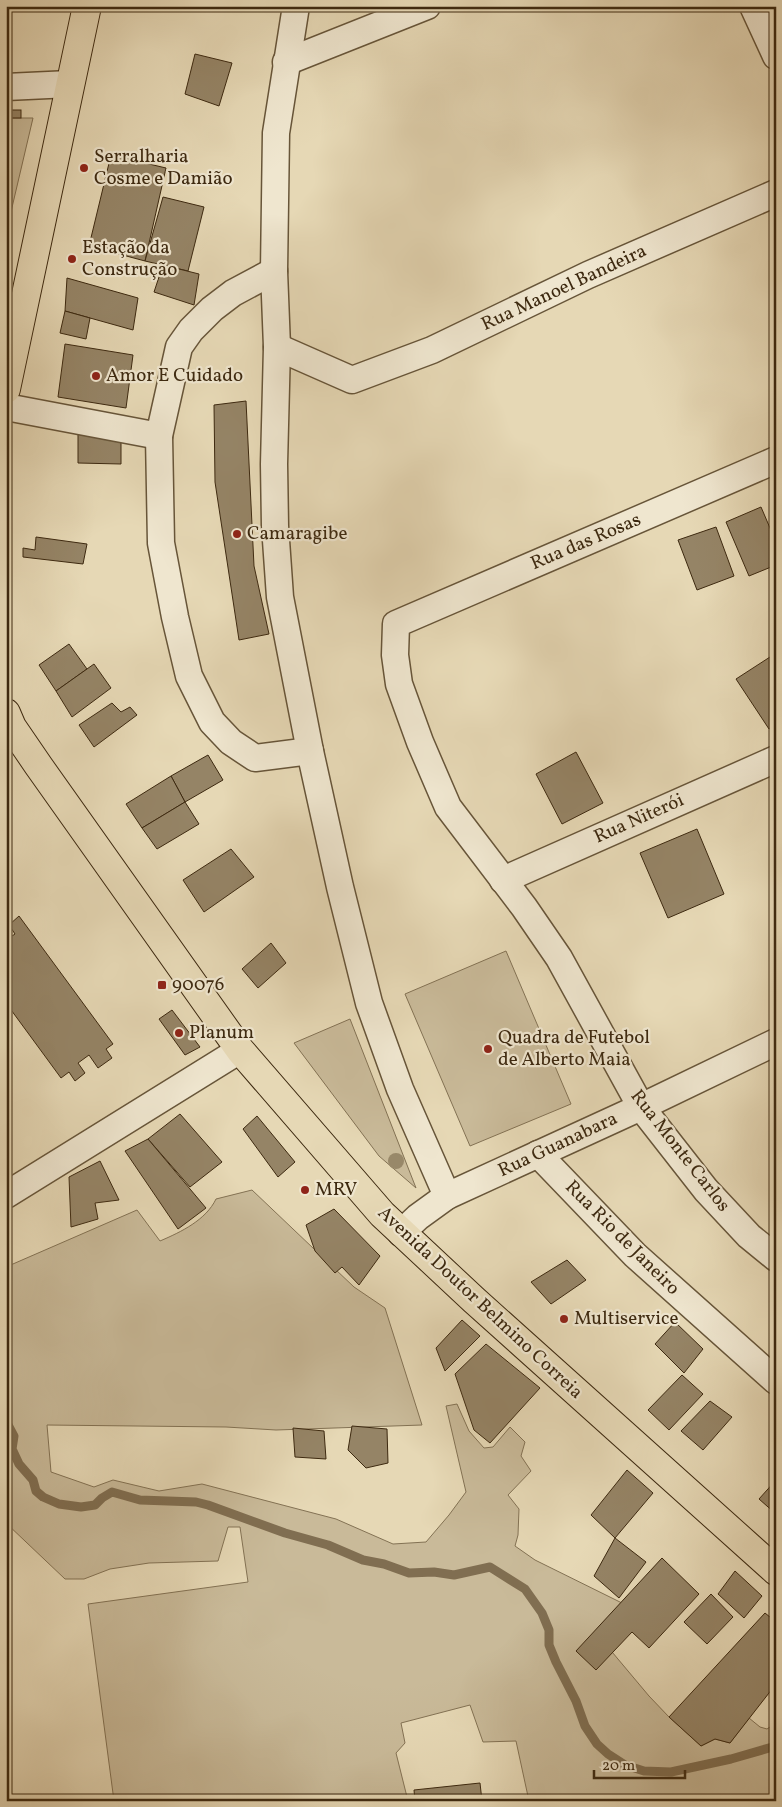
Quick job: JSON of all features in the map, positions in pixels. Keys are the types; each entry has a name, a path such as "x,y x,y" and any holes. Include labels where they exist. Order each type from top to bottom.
{"main road":[{"path":"6,389 87,6"},
{"name":"Avenida Doutor Belmino Correia","path":"6,713 12,726 38,765 240,1050 382,1214 776,1571"}],"street":[{"path":"296,6 276,133 274,271 277,347 275,499 280,597 310,752 340,887 369,1003 400,1089 447,1196"},
{"path":"286,62 427,6"},
{"path":"752,6 776,56"},
{"path":"6,87 70,84"},
{"name":"Rua Manoel Bandeira","path":"277,347 352,380 432,350 588,276 776,193"},
{"path":"274,271 233,293 212,309 191,330 180,347 159,436 160,543 189,676 212,722 231,742 255,758 310,752"},
{"path":"6,407 159,436"},
{"name":"Rua das Rosas","path":"396,624 776,460"},
{"name":"Rua Monte Carlos","path":"396,624 395,656 399,684 420,742 448,807 559,958 641,1107 706,1190 750,1236 776,1258"},
{"name":"Rua Niterói","path":"503,880 776,759"},
{"name":"Rua Guanabara","path":"401,1233 418,1217 447,1196 641,1107 776,1042"},
{"path":"6,1195 240,1050"},
{"name":"Rua Rio de Janeiro","path":"538,1154 635,1255 776,1380"}],"shaded area":[{"path":"6,118 33,118 6,233"},
{"name":"Quadra de Futebol de Alberto Maia","path":"506,951 571,1104 470,1146 405,994"},
{"path":"350,1019 416,1188 379,1156 294,1043"},
{"path":"252,1190 354,1287 385,1308 422,1425 276,1430 226,1427 47,1425 51,1472 94,1487 113,1480 159,1491 202,1484 336,1519 393,1544 426,1542 466,1492 446,1406 457,1404 469,1431 484,1448 493,1447 510,1427 525,1442 521,1456 531,1471 508,1495 519,1509 518,1535 515,1546 535,1560 626,1605 602,1640 649,1696 701,1746 715,1739 730,1743 749,1718 760,1727 767,1729 776,1723 776,1801 529,1801 516,1741 483,1742 470,1705 401,1723 405,1743 396,1753 408,1801 114,1801 88,1604 248,1582 240,1527 228,1527 218,1561 149,1563 110,1569 84,1579 65,1579 6,1523 6,1267 137,1210 160,1241 199,1219 216,1199"}],"building":[{"path":"195,54 232,63 219,106 185,94"},
{"path":"6,110 21,110 21,118 6,118"},
{"path":"111,155 166,168 145,261 89,246"},
{"path":"163,197 204,207 188,271 145,261"},
{"path":"163,265 199,274 194,305 154,292"},
{"path":"67,278 138,298 133,330 65,311"},
{"path":"65,311 90,318 86,339 60,333"},
{"name":"Amor E Cuidado","path":"65,344 133,355 126,408 58,397"},
{"name":"Camaragibe","path":"246,401 254,566 269,634 239,640 215,482 214,405"},
{"path":"78,433 121,434 121,464 78,463"},
{"path":"761,507 776,542 776,565 749,576 726,522"},
{"path":"716,527 734,576 697,590 678,540"},
{"path":"36,537 87,544 83,564 23,557 23,548 35,550"},
{"path":"69,644 87,669 56,691 39,665"},
{"path":"770,657 776,665 776,725 769,729 736,679"},
{"path":"94,664 111,688 72,717 56,691"},
{"path":"112,703 121,712 130,707 137,715 94,747 79,725"},
{"path":"576,752 603,803 562,824 536,774"},
{"path":"208,755 223,780 185,802 171,776"},
{"path":"171,776 185,802 142,828 126,804"},
{"path":"185,802 199,824 157,849 142,828"},
{"path":"697,829 724,894 668,918 640,853"},
{"path":"231,849 254,877 204,912 183,880"},
{"path":"19,916 113,1044 106,1049 112,1058 98,1068 89,1055 78,1063 85,1073 75,1081 69,1072 61,1078 6,1003 6,940 15,934 9,925"},
{"path":"271,943 286,963 258,988 242,969"},
{"name":"Planum","path":"172,1010 200,1047 185,1055 159,1019"},
{"path":"180,1114 222,1162 190,1187 148,1139"},
{"path":"257,1116 295,1162 278,1177 243,1129"},
{"path":"148,1139 206,1208 178,1229 125,1151"},
{"path":"100,1161 119,1200 95,1203 98,1219 71,1227 69,1177"},
{"path":"334,1209 380,1256 359,1285 342,1267 335,1273 315,1251 306,1225"},
{"path":"567,1260 586,1280 551,1304 531,1282"},
{"path":"462,1320 480,1336 445,1371 436,1348"},
{"path":"675,1322 703,1349 684,1373 655,1344"},
{"path":"486,1344 540,1388 490,1443 474,1430 455,1374"},
{"path":"682,1375 703,1394 669,1430 648,1410"},
{"path":"710,1401 732,1417 703,1450 681,1431"},
{"path":"352,1426 387,1429 388,1463 366,1468 348,1450"},
{"path":"293,1428 324,1431 326,1459 295,1457"},
{"path":"627,1470 653,1493 615,1538 591,1515"},
{"path":"776,1480 776,1514 759,1499"},
{"path":"615,1538 646,1562 619,1598 594,1576"},
{"path":"662,1558 699,1594 649,1648 632,1632 596,1670 576,1651"},
{"path":"735,1571 762,1596 744,1618 718,1594"},
{"path":"711,1594 733,1617 707,1644 684,1622"},
{"path":"765,1613 776,1622 776,1684 730,1743 715,1739 701,1746 669,1717"},
{"path":"480,1783 482,1801 415,1801 414,1790"}],"waterway":[{"path":"6,1421 14,1436 12,1449 19,1464 33,1480 36,1491 43,1497 59,1504 81,1507 95,1505 112,1492 140,1500 196,1502 285,1533 328,1545 363,1560 384,1564 409,1573 434,1572 454,1575 490,1567 525,1589 542,1613 549,1630 549,1645 576,1701 585,1726 597,1744 625,1765 644,1771 671,1772 731,1759 776,1746"}],"place":[{"name":"Serralharia Cosme e Damião","path":"84,168"},
{"name":"Estação da Construção","path":"72,259"},
{"name":"Amor E Cuidado","path":"96,376"},
{"name":"Camaragibe","path":"237,534"},
{"name":"90076","path":"162,985"},
{"name":"Planum","path":"179,1033"},
{"name":"Quadra de Futebol de Alberto Maia","path":"488,1049"},
{"name":"MRV","path":"305,1190"},
{"name":"Multiservice","path":"564,1319"}]}
